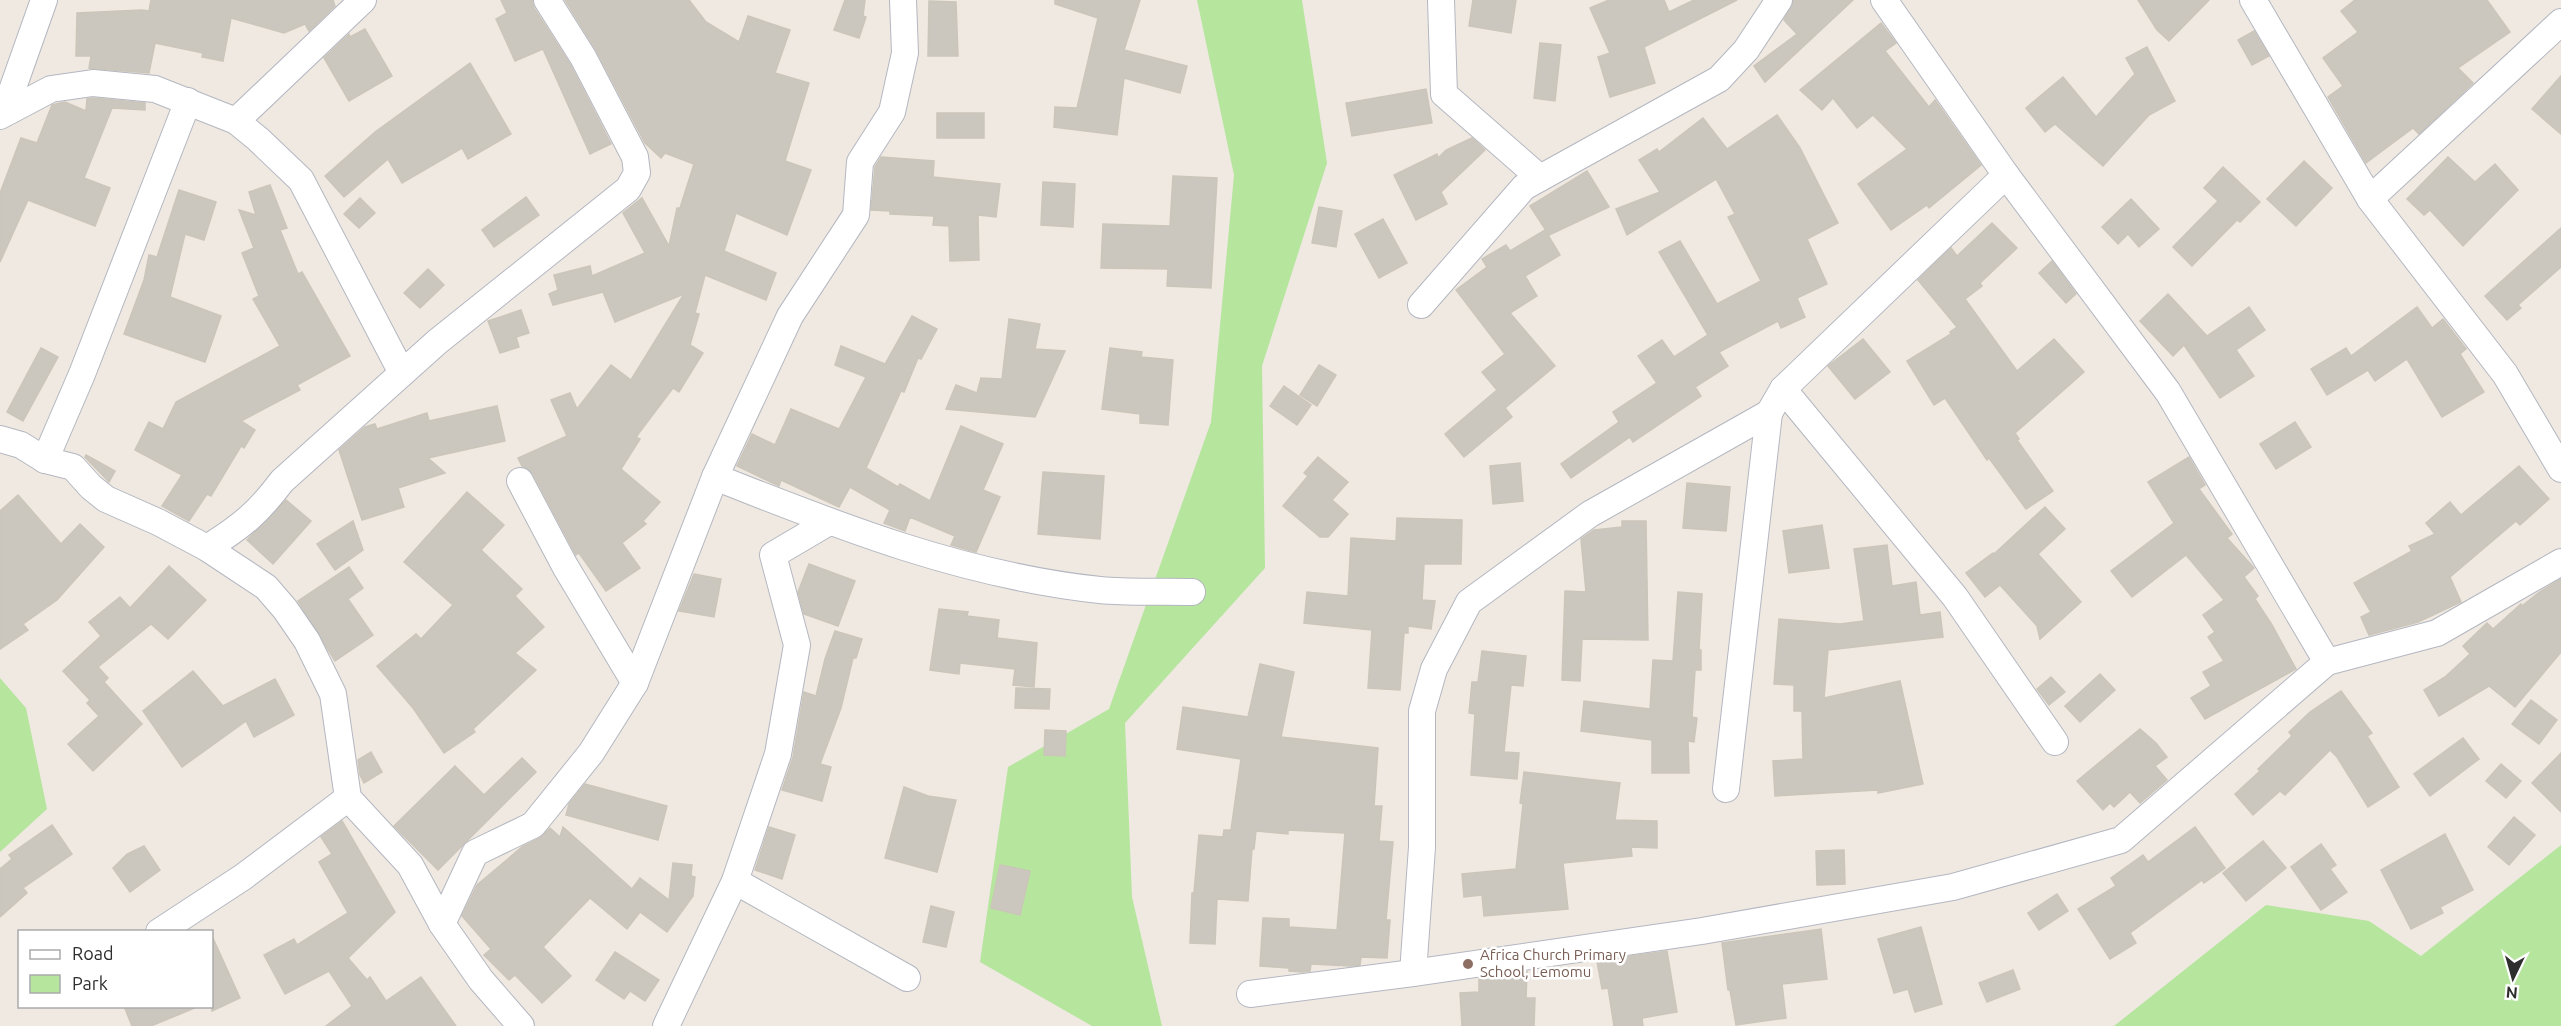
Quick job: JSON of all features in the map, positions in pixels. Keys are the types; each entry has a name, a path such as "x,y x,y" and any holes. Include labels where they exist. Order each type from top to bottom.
{"street":[{"path":"2,115 44,0"},
{"path":"236,121 363,0"},
{"path":"207,548 240,528 263,506 282,481 437,342 628,189 637,173 635,158 589,67 547,0"},
{"path":"442,924 475,853 533,825 591,753 634,683 715,477 790,316 856,215 860,162 892,112 905,53 903,0"},
{"path":"1441,0 1444,94 1540,178"},
{"path":"1421,305 1524,187 1719,79 1746,50 1779,0"},
{"path":"1884,0 2006,175 2168,392 2327,663"},
{"path":"2253,0 2370,199 2505,374 2561,469"},
{"path":"2370,199 2561,22"},
{"path":"2,115 51,89 93,83 155,88 236,121 301,180 402,374"},
{"path":"45,460 82,374 188,101"},
{"path":"1726,789 1769,413 1783,389 2006,175"},
{"path":"1783,389 1955,597 2055,742"},
{"path":"1413,973 1422,847 1422,711 1434,669 1469,602 1590,514 1769,413"},
{"path":"0,439 21,445 45,460 72,467 106,499 158,522 207,548 257,581 285,609 307,641 333,694 348,798 410,865 442,924 481,980 521,1026"},
{"path":"715,477 829,522 967,567 1101,590 1192,592"},
{"path":"520,481 565,566 634,683"},
{"path":"666,1026 735,881 778,753 797,645 772,555 829,522"},
{"path":"240,528 257,581"},
{"path":"1250,994 1702,931 1953,887 2121,840 2327,663 2437,633 2561,562"},
{"path":"162,930 243,877 348,798"},
{"path":"735,881 907,978"}],"green space":[{"path":"1197,0 1302,0 1327,163 1262,366 1265,568 1125,723 1132,897 1162,1026 1092,1026 980,962 1008,767 1109,709 1211,422 1234,175"},
{"path":"0,678 26,708 47,809 0,852"},
{"path":"2561,845 2561,1026 2114,1026 2266,905 2369,921 2421,956"}],"building":[{"path":"151,0 333,0 335,6 309,31 305,24 284,33 231,18 223,61 202,57 203,53 155,43 149,73 89,68 91,56 76,56 77,13 149,11"},
{"path":"501,0 532,0 534,8 570,64 611,144 590,154 543,49 515,61 496,19 507,13"},
{"path":"565,0 689,0 706,22 739,42 748,16 790,30 775,73 809,83 785,161 811,170 787,235 736,213 724,251 776,273 766,300 705,275 695,313 699,314 690,345 703,353 679,392 673,388 636,437 640,439 621,469 660,502 643,521 646,524 622,543 640,568 606,591 579,553 576,555 533,474 522,466 518,458 567,436 551,400 570,393 577,409 611,365 631,380 684,294 615,322 603,292 553,305 549,294 558,290 554,275 590,266 592,276 645,253 623,213 642,198 669,246 677,208 680,208 694,164 665,153 661,158 645,143 596,50"},
{"path":"845,0 865,0 863,16 866,17 859,38 834,30"},
{"path":"1055,0 1140,0 1124,50 1187,66 1180,93 1124,78 1117,135 1054,127 1055,107 1077,108 1098,18 1055,4"},
{"path":"1473,0 1516,0 1511,33 1469,26"},
{"path":"1609,0 1664,0 1669,12 1694,0 1737,0 1644,47 1655,83 1610,97 1598,57 1610,53 1590,8"},
{"path":"1794,0 1853,0 1765,82 1754,66 1797,34 1784,20"},
{"path":"2138,0 2209,0 2169,41 2157,30"},
{"path":"2355,0 2487,0 2510,32 2458,68 2473,83 2419,134 2413,128 2366,163 2328,97 2343,86 2323,58 2358,32 2341,11"},
{"path":"929,1 956,2 958,56 928,56"},
{"path":"1881,23 1896,43 1885,51 1929,107 1935,100 1981,165 1929,208 1927,205 1891,230 1858,184 1907,149 1873,115 1857,128 1833,98 1822,110 1800,90"},
{"path":"365,29 392,76 349,101 324,58 349,34 350,37"},
{"path":"2254,31 2269,56 2252,65 2238,40"},
{"path":"1540,43 1561,45 1555,101 1534,98"},
{"path":"2147,47 2175,101 2149,115 2103,166 2055,124 2045,132 2026,108 2063,77 2096,117 2135,74 2126,58"},
{"path":"470,63 511,134 468,159 462,148 402,183 388,159 344,197 325,176 375,132"},
{"path":"2561,76 2561,134 2532,109"},
{"path":"1426,89 1432,123 1352,136 1346,103"},
{"path":"87,99 145,103 145,110 112,108 84,178 110,188 95,226 28,200 0,262 0,193 21,138 37,143 52,105 65,102 86,111"},
{"path":"937,113 984,113 984,138 937,138"},
{"path":"1777,115 1800,148 1838,223 1807,239 1827,284 1797,298 1805,317 1781,328 1778,321 1719,352 1728,366 1695,387 1701,396 1633,442 1630,437 1571,478 1561,464 1619,422 1613,412 1657,383 1638,356 1662,340 1674,357 1708,335 1659,252 1680,241 1717,304 1761,281 1728,217 1735,214 1716,179 1627,235 1616,209 1660,192 1639,160 1657,149 1659,152 1703,118 1727,149"},
{"path":"1472,138 1485,150 1441,192 1447,204 1416,220 1394,175 1437,154 1438,158 1446,150"},
{"path":"881,157 934,161 933,177 1000,184 996,217 978,215 979,260 950,261 949,226 933,225 934,216 890,214 890,211 871,210 875,167"},
{"path":"2448,157 2475,182 2495,164 2518,190 2463,246 2430,210 2424,215 2407,199"},
{"path":"2304,161 2332,188 2296,226 2267,199"},
{"path":"2223,167 2260,202 2240,222 2237,220 2192,266 2173,247 2218,201 2204,188"},
{"path":"1587,171 1609,207 1549,235 1530,206"},
{"path":"1173,176 1217,178 1211,288 1167,286 1168,269 1101,268 1103,224 1170,226"},
{"path":"1043,182 1075,184 1073,227 1041,225"},
{"path":"270,185 287,228 280,230 298,274 302,272 350,356 297,385 300,390 241,421 255,430 244,448 241,446 211,496 207,494 189,521 162,506 182,475 135,450 149,422 163,429 176,402 280,346 253,299 259,296 242,253 254,248 239,210 256,215 249,192"},
{"path":"179,190 216,202 204,240 185,234 170,297 221,316 205,362 124,334 144,280 149,255 157,257"},
{"path":"526,197 539,215 494,247 482,230"},
{"path":"360,198 375,213 359,228 344,214"},
{"path":"2131,199 2159,229 2139,247 2128,234 2118,244 2102,227"},
{"path":"1319,207 1342,211 1336,247 1312,243"},
{"path":"1383,219 1407,263 1379,278 1355,234"},
{"path":"1992,223 2017,248 1980,283 1982,286 1965,299 2017,371 2054,339 2084,372 2015,433 2019,439 2017,440 2053,491 2026,509 1989,458 1987,460 1945,398 1934,405 1907,361 1951,334 1950,332 1957,327 1918,280 1951,248 1957,256"},
{"path":"2561,228 2561,267 2518,305 2521,308 2507,320 2485,296"},
{"path":"1545,230 1560,255 1525,276 1537,296 1510,313 1555,366 1505,408 1512,417 1464,457 1445,434 1497,390 1482,372 1505,354 1456,290 1487,267 1482,259 1506,245 1510,251"},
{"path":"2052,261 2076,294 2066,303 2039,273"},
{"path":"428,269 444,285 420,308 404,293"},
{"path":"2168,294 2207,336 2249,307 2265,330 2236,350 2254,376 2220,398 2184,345 2173,356 2140,321"},
{"path":"2417,307 2432,328 2443,319 2466,349 2460,354 2484,392 2442,417 2407,359 2375,381 2368,370 2327,395 2311,369 2346,348 2351,356"},
{"path":"521,310 529,333 516,337 519,347 500,353 488,321"},
{"path":"912,316 937,329 921,359 918,358 904,392 901,391 866,468 898,487 900,484 930,501 961,426 1003,444 983,490 1000,497 976,552 951,545 955,536 910,517 905,531 884,523 890,510 850,487 839,507 781,480 779,486 737,466 752,434 775,445 791,409 839,429 866,377 835,365 841,346 885,364"},
{"path":"1009,319 1040,324 1035,349 1065,351 1035,417 946,409 956,385 977,393 981,378 1002,379"},
{"path":"1863,339 1890,372 1855,399 1828,366"},
{"path":"41,348 58,357 23,421 7,412"},
{"path":"1110,348 1142,352 1141,357 1173,360 1168,425 1140,423 1140,414 1102,409"},
{"path":"1319,365 1336,375 1317,406 1300,395"},
{"path":"1284,386 1311,405 1297,425 1270,406"},
{"path":"497,406 505,441 428,458 445,473 398,488 404,507 362,520 339,450 365,427 375,424 377,429 427,413 429,421"},
{"path":"2295,422 2311,447 2276,469 2260,444"},
{"path":"86,455 115,471 109,482 85,457"},
{"path":"1318,457 1348,482 1332,500 1348,514 1328,537 1320,537 1283,506 1308,476 1304,473"},
{"path":"2189,457 2205,485 2199,489 2232,534 2227,538 2254,568 2244,577 2258,596 2255,599 2296,669 2205,719 2191,698 2211,686 2203,672 2224,661 2208,637 2215,632 2203,615 2224,600 2186,555 2132,597 2111,571 2174,523 2148,482"},
{"path":"1520,463 1523,501 1493,504 1490,466"},
{"path":"2519,466 2549,499 2520,525 2516,521 2450,577 2461,602 2418,622 2369,635 2361,617 2371,612 2354,583 2412,551 2409,546 2435,534 2426,523 2450,502 2461,515"},
{"path":"1043,472 1104,476 1100,539 1038,534"},
{"path":"1687,483 1730,487 1726,531 1683,528"},
{"path":"467,492 504,525 481,550 522,589 515,596 544,627 515,653 536,670 473,729 475,732 444,753 413,708 377,666 416,634 421,639 453,605 404,562"},
{"path":"18,495 61,544 80,524 104,547 57,600 23,624 28,630 0,649 0,511"},
{"path":"286,500 311,521 273,564 247,540"},
{"path":"2045,507 2065,529 2038,554 2081,602 2040,639 2037,626 2000,585 1985,597 1966,573 1994,554"},
{"path":"1397,518 1462,520 1461,564 1424,564 1422,600 1435,601 1431,629 1408,626 1408,633 1404,633 1400,690 1368,688 1372,630 1304,623 1307,592 1348,596 1351,538 1396,541"},
{"path":"353,521 363,550 335,570 317,544"},
{"path":"1622,521 1646,521 1648,640 1582,639 1580,681 1562,680 1565,591 1586,592 1581,539 1594,530 1622,527"},
{"path":"1822,525 1829,568 1789,573 1783,531"},
{"path":"1887,545 1892,586 1916,582 1920,615 1940,612 1943,637 1828,650 1824,698 1900,681 1923,784 1878,793 1878,790 1775,796 1773,761 1803,759 1802,711 1794,711 1794,685 1774,684 1779,619 1840,624 1864,621 1854,549"},
{"path":"809,564 855,581 838,626 804,614 798,592"},
{"path":"169,566 206,600 168,639 151,624 98,667 108,678 104,682 142,724 93,771 68,744 99,716 87,703 90,700 63,671 101,636 89,622 120,597 130,608"},
{"path":"349,567 363,588 348,599 373,635 335,661 298,601"},
{"path":"694,574 721,579 714,617 679,611"},
{"path":"2561,579 2561,652 2515,707 2489,686 2439,716 2424,690 2445,677 2470,654 2463,646 2487,623 2493,629 2521,604 2522,606"},
{"path":"1678,592 1702,594 1699,650 1701,650 1701,670 1695,670 1692,717 1697,718 1694,742 1688,741 1689,773 1652,773 1652,740 1581,731 1584,701 1650,709 1653,660 1673,661"},
{"path":"939,609 968,612 967,616 999,620 997,638 1037,643 1034,687 1013,685 1015,669 960,663 959,674 930,670"},
{"path":"835,631 862,639 856,658 853,658 841,708 820,764 831,767 822,801 782,790 793,757 804,692 816,696"},
{"path":"1482,651 1526,656 1523,686 1511,685 1504,752 1519,753 1517,779 1471,775 1475,714 1469,713 1472,682 1478,682"},
{"path":"1260,664 1294,672 1281,737 1378,748 1374,806 1382,806 1379,841 1393,842 1386,920 1390,920 1387,958 1361,957 1360,965 1351,966 1311,964 1310,971 1302,972 1289,971 1289,968 1260,966 1263,918 1289,919 1289,927 1337,930 1345,833 1288,830 1288,834 1256,831 1254,849 1252,849 1248,901 1217,899 1215,944 1190,943 1192,893 1194,893 1199,835 1223,837 1224,830 1231,830 1241,759 1177,749 1183,707 1248,717"},
{"path":"193,671 223,706 275,679 294,715 254,737 246,721 182,767 143,711"},
{"path":"2100,674 2115,690 2080,722 2065,706"},
{"path":"2051,677 2065,692 2049,705 2037,689"},
{"path":"1016,688 1050,689 1049,709 1015,708"},
{"path":"2341,691 2372,733 2367,736 2399,787 2368,807 2337,757 2330,750 2285,795 2280,791 2253,815 2235,794 2292,736 2289,732 2310,712"},
{"path":"2531,700 2557,720 2539,744 2512,724"},
{"path":"2140,729 2167,757 2155,766 2167,780 2140,803 2130,792 2114,807 2110,803 2103,810 2077,781"},
{"path":"1045,730 1066,731 1065,756 1044,755"},
{"path":"2463,738 2479,759 2430,796 2414,774"},
{"path":"371,752 382,772 364,783 360,775 358,760"},
{"path":"2561,753 2561,812 2532,783"},
{"path":"522,758 536,772 438,870 394,826 455,766 484,795"},
{"path":"2501,764 2521,781 2506,798 2486,781"},
{"path":"1524,772 1620,783 1615,820 1657,821 1657,848 1631,847 1632,856 1563,863 1568,909 1484,916 1482,895 1464,897 1462,874 1516,869"},
{"path":"585,784 667,806 658,840 566,815 569,804"},
{"path":"904,787 928,796 956,800 937,872 885,858"},
{"path":"2514,817 2535,835 2509,865 2488,847"},
{"path":"342,821 395,912 348,958 367,980 370,977 386,1001 421,977 456,1026 326,1026 352,1006 329,971 285,994 264,955 294,939 297,945 348,913 319,862 332,854 321,837"},
{"path":"52,825 72,854 23,888 27,893 0,917 0,869 12,859 9,855"},
{"path":"563,827 632,889 640,878 669,900 673,863 692,865 691,876 695,877 693,896 667,932 640,912 627,929 590,898 543,947 571,976 542,1003 515,975 509,980 484,955 491,949 462,916 477,885 522,847 540,838 550,828 560,837"},
{"path":"769,827 795,835 782,879 755,870"},
{"path":"2195,827 2225,868 2204,883 2202,880 2130,933 2136,943 2110,959 2078,909 2116,886 2111,878 2143,855 2148,862"},
{"path":"2445,834 2473,890 2440,907 2443,913 2411,929 2381,870"},
{"path":"2263,841 2286,868 2246,901 2223,873"},
{"path":"2321,844 2336,865 2330,869 2347,892 2321,910 2291,867"},
{"path":"144,846 160,870 130,892 113,868 127,854"},
{"path":"1844,850 1845,884 1817,885 1816,851"},
{"path":"1000,865 1030,871 1020,915 991,908"},
{"path":"2057,894 2068,911 2039,930 2028,913"},
{"path":"931,906 954,912 946,947 923,942"},
{"path":"1921,927 1942,1004 1915,1012 1908,989 1894,993 1878,939"},
{"path":"1821,929 1827,979 1782,984 1786,1018 1736,1025 1730,990 1728,990 1722,943"},
{"path":"213,938 240,998 212,1011 213,1008"},
{"path":"1667,951 1677,1012 1642,1018 1643,1026 1614,1026 1608,988 1602,989 1597,961"},
{"path":"615,952 659,980 645,1001 630,991 624,999 596,980"},
{"path":"2013,970 2020,989 1987,1002 1979,983"},
{"path":"1527,972 1526,998 1535,998 1534,1026 1462,1026 1460,993 1479,992 1479,979"},
{"path":"125,1008 195,1008 151,1026 132,1026"}],"place":[{"name":"Africa Church Primary School, Lemomu","path":"1468,964"}]}
